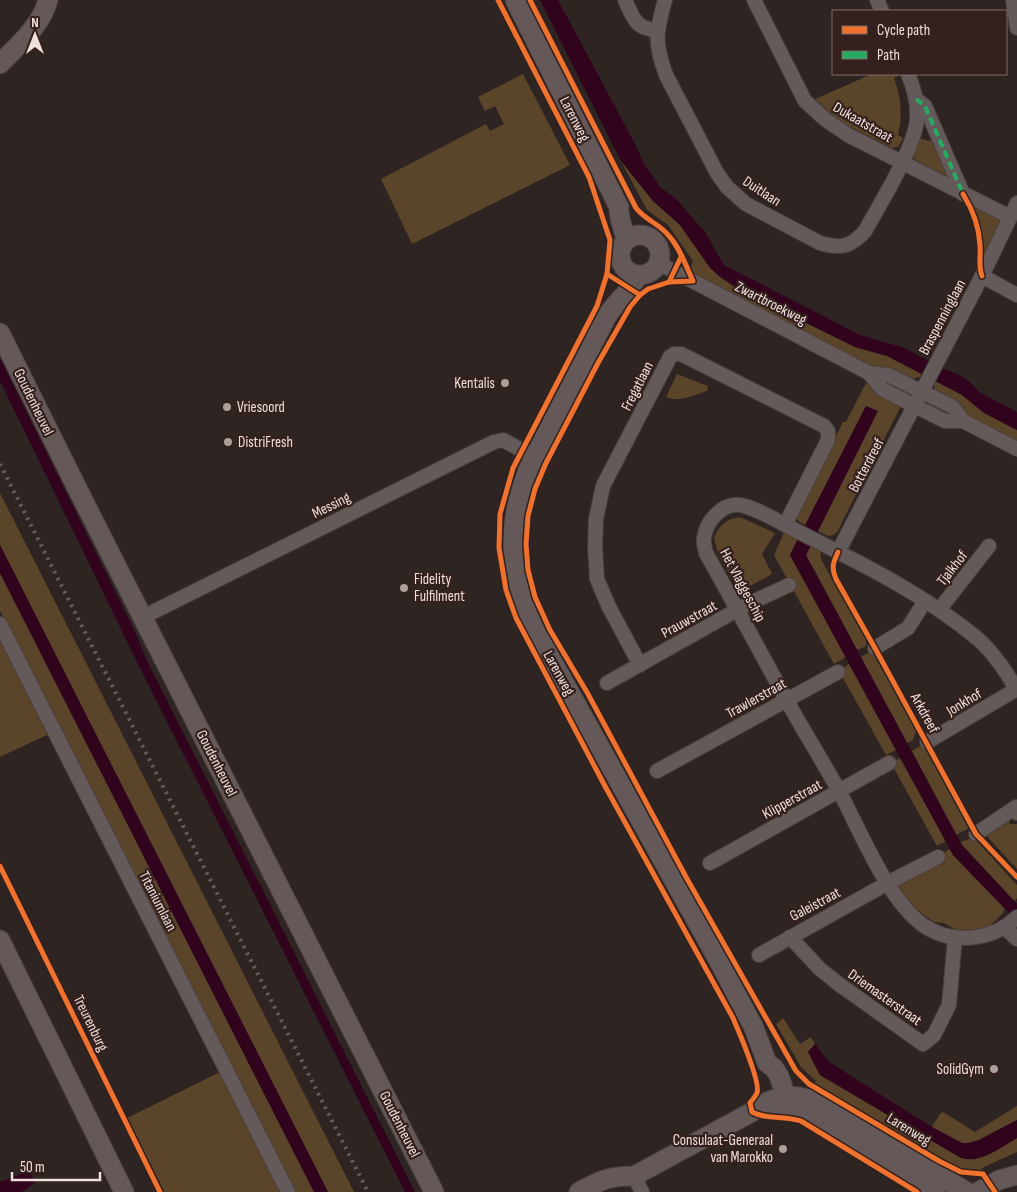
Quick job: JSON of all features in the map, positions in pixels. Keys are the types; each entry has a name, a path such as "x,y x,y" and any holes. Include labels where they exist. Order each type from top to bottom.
{"street":[{"path":"0,64 39,20 48,0"},
{"name":"Larenweg","path":"515,0 619,207 625,211 634,237"},
{"path":"625,0 636,23 645,30 657,30"},
{"name":"Duitlaan","path":"665,0 657,30 658,49 666,75 717,173 726,187 746,204 820,243 832,246 847,245 857,240 865,231 902,162 915,132 917,116 916,99"},
{"name":"Dukaatstraat","path":"754,0 805,101 826,120 848,135 1010,217"},
{"path":"1013,0 1017,28"},
{"path":"908,75 916,99 925,106 963,194"},
{"name":"Braspenninglaan","path":"925,386 982,276 1017,202"},
{"path":"634,237 655,241 659,248 660,256 658,263 650,272 632,272 621,262 621,247 634,237"},
{"name":"Zwartbroekweg","path":"658,263 869,373 888,375 925,386 953,407 963,421 1017,449"},
{"name":"Larenweg","path":"632,272 622,300 612,308 534,457 518,497 513,527 514,569 516,582 526,611 754,1028 767,1062 774,1068 780,1103 806,1098 828,1107 966,1192"},
{"path":"982,276 1017,295"},
{"name":"Goudenheuvel","path":"0,333 434,1192"},
{"name":"Fregatlaan","path":"640,665 608,607 598,579 595,547 596,519 603,486 670,357 674,354 680,354 824,426 828,431 828,440 790,528"},
{"name":"Zwartbroekweg","path":"869,373 882,389 915,406 946,421 963,421"},
{"name":"Botterdreef","path":"833,550 925,386"},
{"name":"Messing","path":"143,617 494,442 503,440 534,457"},
{"name":"Het Vlaggeschip","path":"1010,923 984,936 955,937 938,933 923,924 905,907 888,884 839,791 786,700 706,553 704,538 708,525 717,513 727,507 739,505 752,509 895,581 939,610 979,640 1000,662 1017,689"},
{"name":"Tjalkhof","path":"939,610 989,546"},
{"name":"Prauwstraat","path":"608,683 738,610 789,585"},
{"path":"875,648 908,628 925,601"},
{"name":"Titaniumlaan","path":"0,624 288,1192"},
{"name":"Trawlerstraat","path":"658,771 838,672"},
{"name":"Jonkhof","path":"927,742 1017,689"},
{"name":"Klipperstraat","path":"710,863 890,763"},
{"path":"976,834 1016,807 1017,813"},
{"path":"888,884 894,879 938,857"},
{"name":"Galeistraat","path":"759,955 888,884"},
{"path":"1010,923 1017,939"},
{"name":"Driemasterstraat","path":"790,937 820,969 840,985 924,1044 934,1035 949,1005 955,937"},
{"path":"0,940 124,1192"},
{"path":"579,1192 603,1179 615,1176 634,1187 752,1112 764,1102 780,1103 818,1117 860,1146 936,1192"},
{"path":"978,1192 999,1180 1016,1176"},
{"path":"1002,1192 1016,1176"}],"shaded area":[{"path":"540,0 558,0 643,162 660,187 675,198 705,232 724,265 860,335 905,348 941,368 960,375 979,392 1017,412 1017,430 984,413 962,395 903,364 887,356 855,347 738,289 710,268 680,225 653,201 621,161"},
{"path":"523,74 570,165 412,244 381,179 486,124 490,131 504,124 495,106 485,111 478,97"},
{"path":"870,75 900,75 894,78 900,106 898,135 903,138 898,147 892,148 839,121 815,99"},
{"path":"919,138 929,141 936,140 952,180 914,159 913,153"},
{"path":"621,161 653,201 680,225 692,242 738,289 855,347 887,356 921,374 920,377 911,379 870,366 689,271 693,261 668,225 647,210"},
{"path":"976,206 1002,222 987,255 982,252 981,230 974,208"},
{"path":"0,358 134,630 148,663 415,1192 405,1192 143,674 0,381"},
{"path":"677,374 708,386 707,391 681,399 666,397"},
{"path":"934,380 962,395 984,413 1017,430 1017,443 969,417 952,399 936,391 933,384"},
{"path":"866,383 903,402 837,532 828,536 818,531 877,411 866,406 805,525 798,521 796,515 843,422 846,422"},
{"path":"866,406 878,411 806,555 962,845 1017,904 1017,921 953,855 790,555"},
{"path":"0,493 354,1192 328,1192 0,545"},
{"path":"740,517 775,533 762,554 772,574 739,592 718,554 714,538 724,523"},
{"path":"786,528 800,534 790,555 846,657 834,664 774,555"},
{"path":"813,541 820,550 821,559 866,640 866,646 857,650 806,555"},
{"path":"0,545 328,1192 314,1192 0,573"},
{"path":"0,573 314,1192 294,1192 0,611"},
{"path":"0,639 49,734 0,757"},
{"path":"872,651 916,731 913,740 907,743 861,657"},
{"path":"849,664 896,750 886,755 839,671"},
{"path":"923,744 969,828 956,835 912,751"},
{"path":"900,758 946,841 937,846 891,763"},
{"path":"1008,818 1010,824 1017,824 1017,869 983,832"},
{"path":"969,839 976,840 1017,885 1017,898 1014,901 962,845 961,842"},
{"path":"950,849 953,855 1005,909 987,929 956,930 944,923 934,922 912,906 896,882"},
{"path":"783,1018 800,1044 811,1037 815,1044 808,1052 820,1075 961,1158 984,1156 1017,1138 1017,1152 982,1168 983,1171 963,1169 935,1157 814,1084 816,1081 801,1067 776,1024"},
{"path":"815,1044 829,1062 932,1127 962,1143 979,1140 1017,1120 1017,1138 983,1157 975,1159 961,1158 820,1075 808,1052"},
{"path":"220,1072 281,1192 163,1192 127,1118"},
{"path":"1017,1106 1017,1120 979,1140 968,1143 962,1143 932,1127 943,1112 975,1132"},
{"path":"30,1171 35,1183 21,1192 0,1192 0,1182"}],"railway":[{"path":"0,464 368,1192"}],"marked path":[{"path":"916,99 925,106 963,194"}],"cycle path":[{"path":"498,0 589,177 610,240 607,274 597,306 513,468 500,514 499,548 506,590 516,618 606,788 733,1018 756,1079 757,1093 750,1103 752,1112 763,1116 801,1121 917,1192"},
{"path":"530,0 636,208 661,228 673,241 693,281 669,282"},
{"path":"963,194 973,212 977,225 982,276"},
{"path":"607,274 640,295 648,289 669,282 681,257"},
{"path":"640,295 630,307 598,363 546,463 535,489 528,516 526,544 528,570 535,597 550,630 588,694 686,877 796,1071 809,1084 939,1161 961,1172 983,1174 995,1192"},
{"name":"Arkdreef","path":"838,552 833,565 836,579 976,834 1017,877"},
{"name":"Treurenburg","path":"0,866 160,1192"}],"place":[{"name":"Kentalis","path":"505,383"},
{"name":"Vriesoord","path":"227,407"},
{"name":"DistriFresh","path":"228,442"},
{"name":"Fidelity Fulfilment","path":"404,588"},
{"name":"SolidGym","path":"994,1069"},
{"name":"Consulaat-Generaal van Marokko","path":"783,1149"}]}
